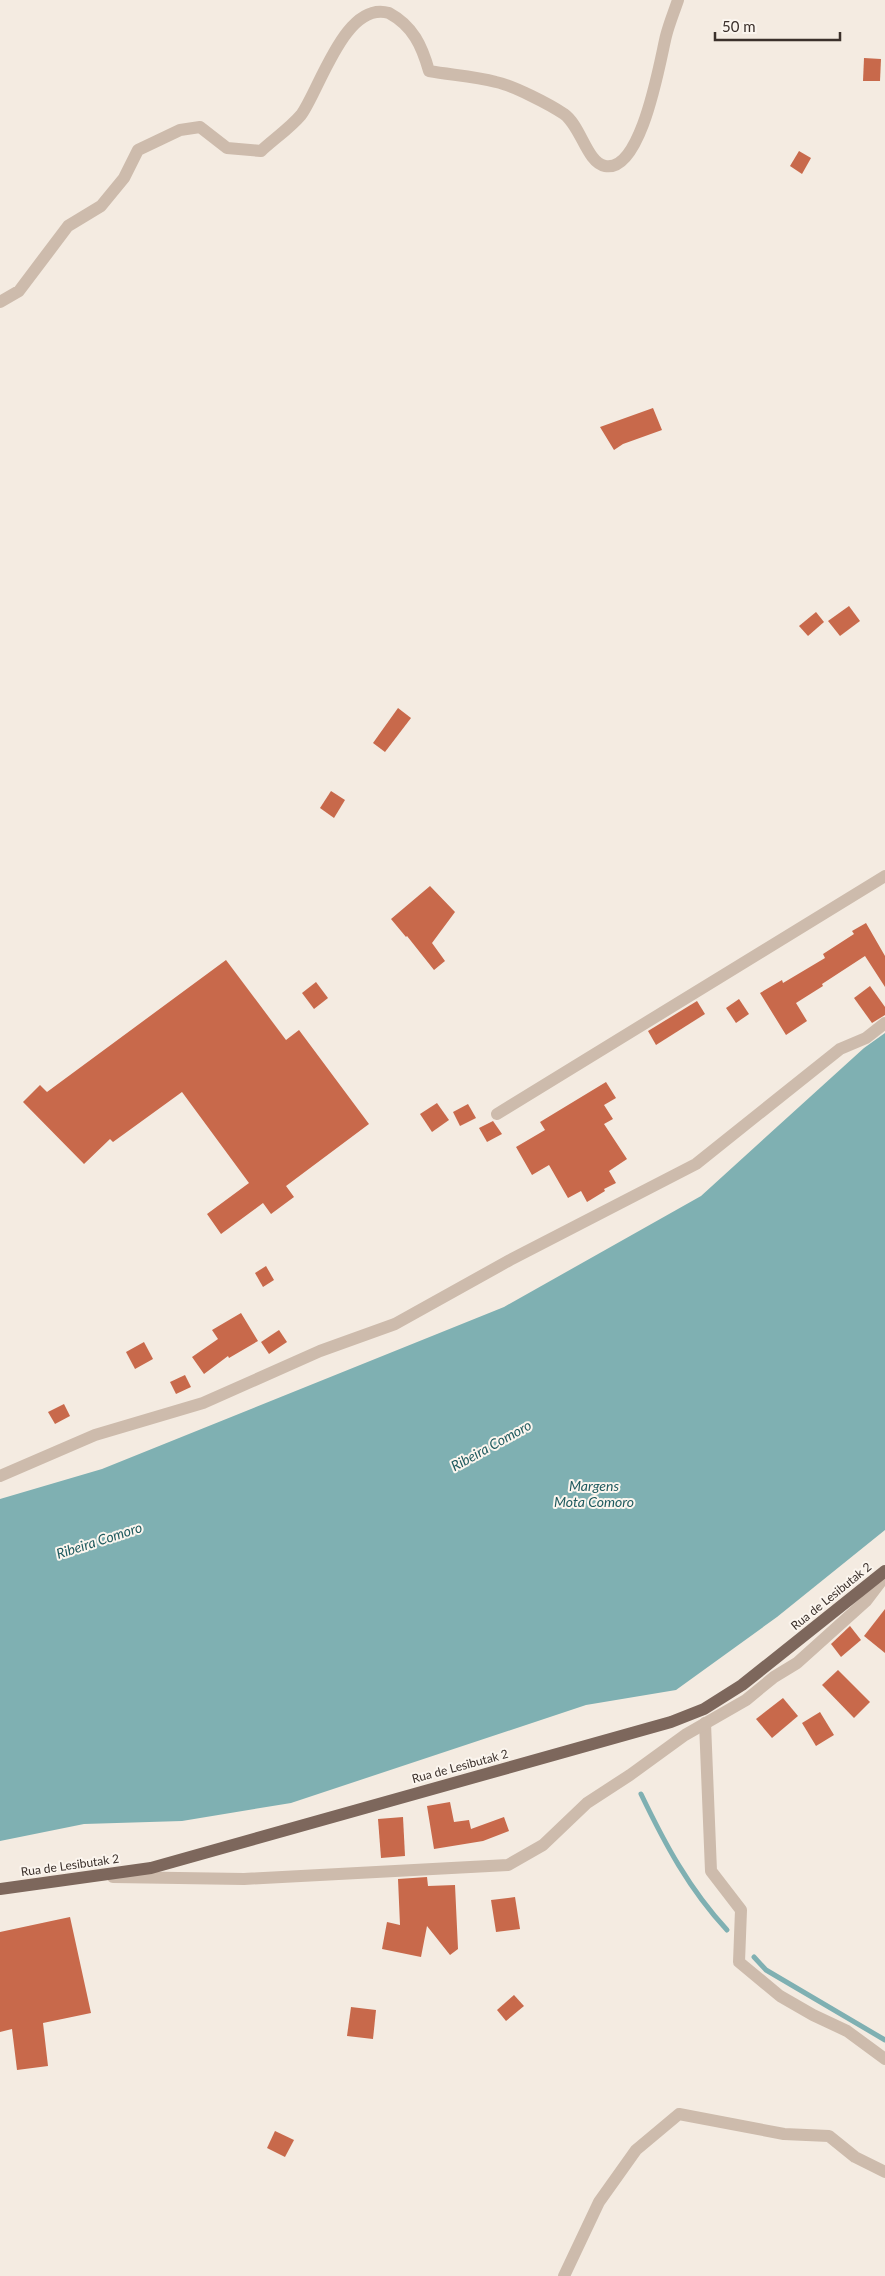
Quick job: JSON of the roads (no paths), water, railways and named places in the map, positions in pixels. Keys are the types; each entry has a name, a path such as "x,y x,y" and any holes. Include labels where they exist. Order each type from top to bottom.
{"main road":[{"name":"Rua de Lesibutak 2","path":"0,1889 151,1868 671,1722 704,1709 742,1684 885,1571"}],"street":[{"path":"0,302 19,291 68,226 101,206 124,178 138,150 180,130 200,127 227,148 261,151 300,115 342,32 361,12 381,8 400,19 422,46 429,70 497,82 565,114 580,131 594,160 603,166 613,164 621,160 633,144 646,119 666,36 678,0"},
{"path":"497,1114 885,876"},
{"path":"0,1476 95,1436 202,1403 320,1351 394,1324 510,1260 696,1164 840,1049 866,1038 885,1023"},
{"path":"85,1877 244,1879 508,1865 543,1845 587,1803 705,1723 746,1700 774,1677 797,1663 866,1601 885,1576"},
{"path":"705,1723 711,1871 741,1910 739,1962 780,1996 812,2015 847,2031 885,2059"},
{"path":"564,2276 599,2202 636,2150 679,2114 784,2134 829,2136 855,2157 885,2172"}],"water":[{"name":"Margens Mota Comoro","path":"885,1033 885,1530 777,1617 676,1690 586,1705 291,1803 182,1821 84,1824 0,1841 0,1499 102,1469 504,1307 701,1196 864,1048"}],"waterway":[{"path":"641,1794 659,1831 689,1882 727,1930"},
{"path":"754,1957 766,1970 885,2040"}],"water label":[{"name":"Ribeira Comoro","path":"491,1445"},
{"name":"Ribeira Comoro","path":"99,1540"}]}
